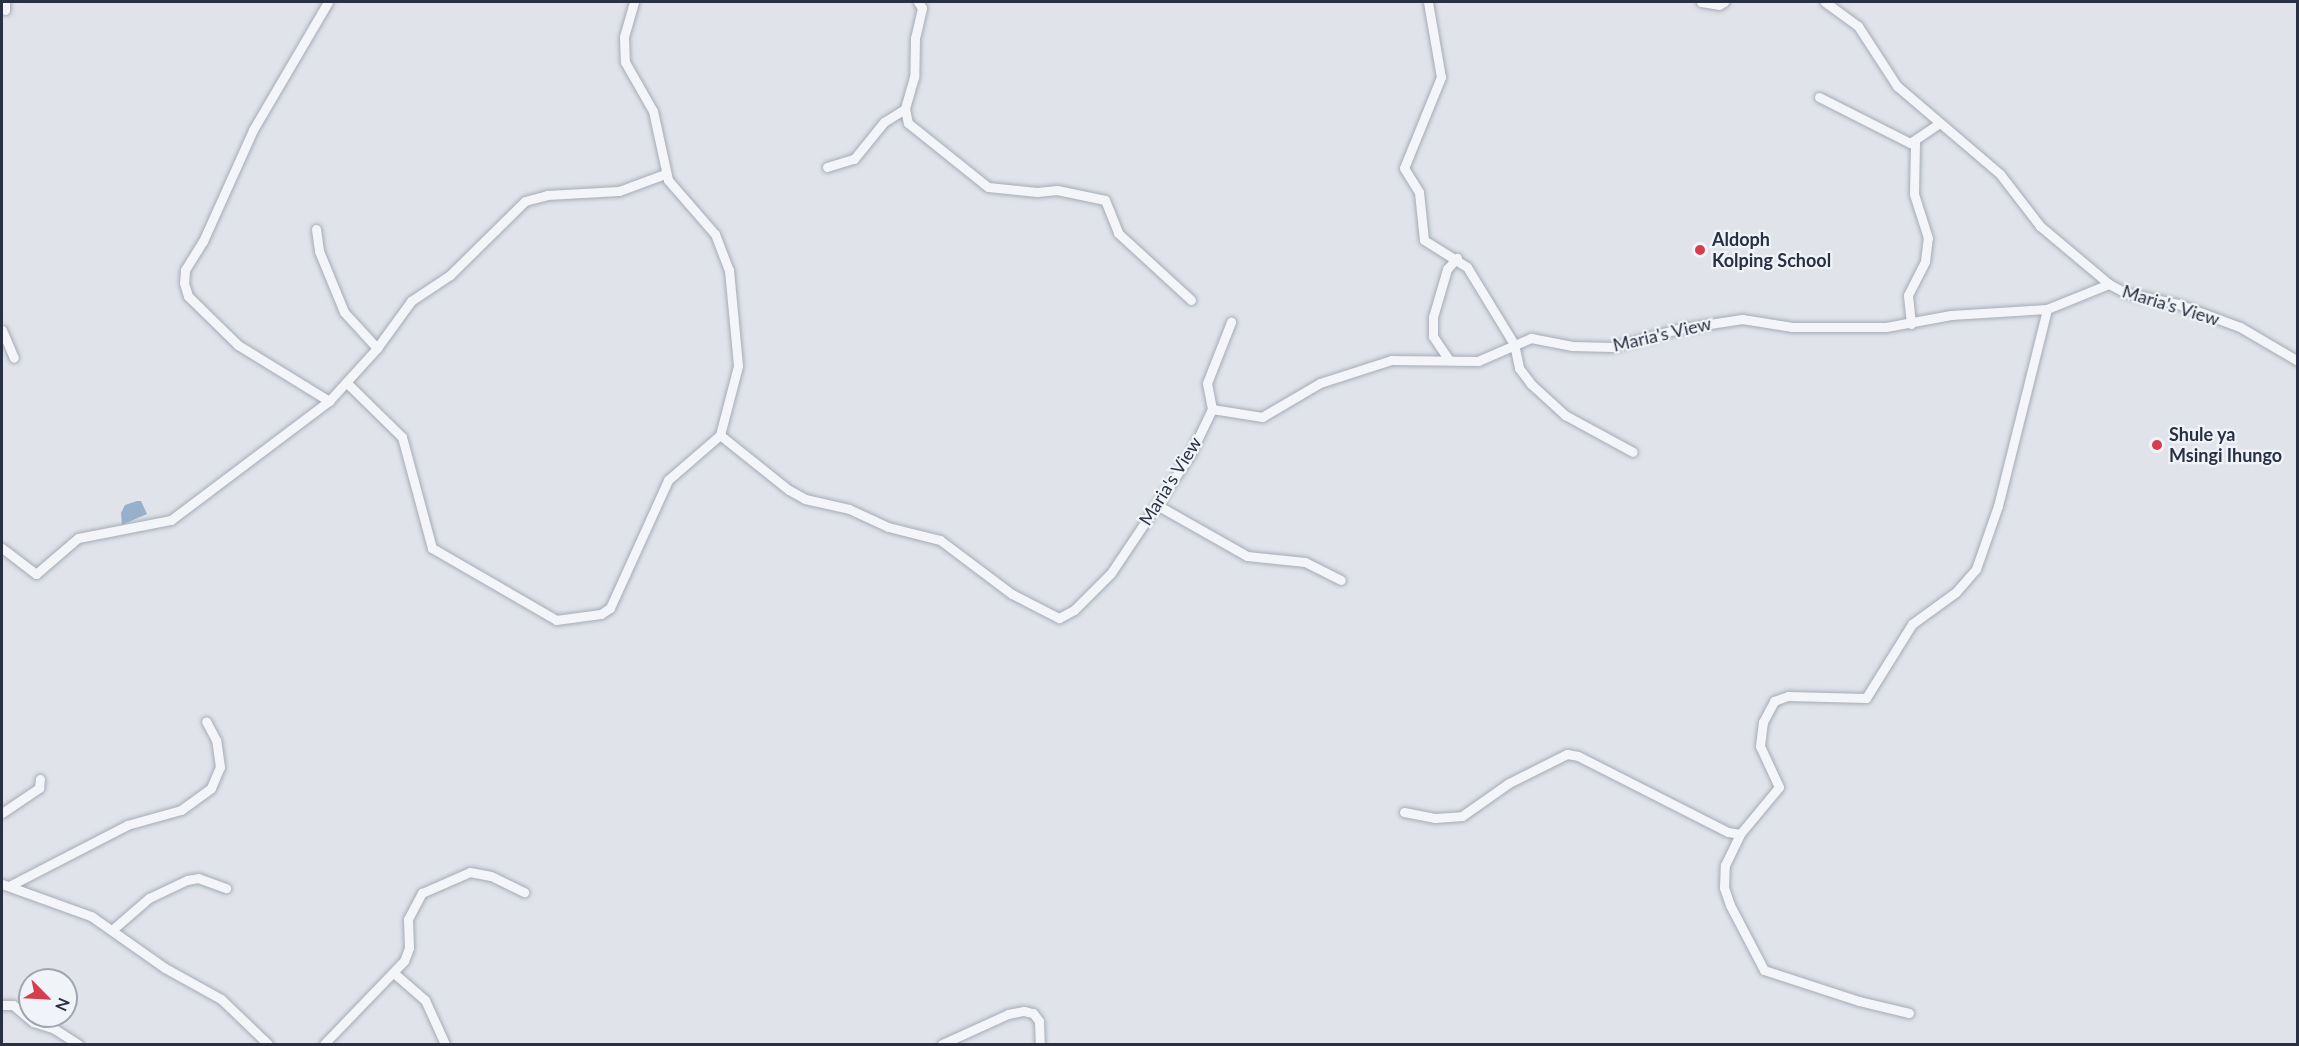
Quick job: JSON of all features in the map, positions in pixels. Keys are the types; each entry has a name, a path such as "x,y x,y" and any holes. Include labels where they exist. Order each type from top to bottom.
{"street":[{"path":"328,2 253,130 203,241 185,270 183,283 188,296 237,345 329,401"},
{"path":"347,383 402,436 432,549 556,620 601,614 610,608 668,480 720,435 738,366 729,270 716,234 665,174 653,111 625,62 624,37 634,2"},
{"path":"918,2 922,8 915,38 914,77 905,109 908,123 988,187 1037,192 1057,190 1105,200 1118,232 1191,300"},
{"path":"1428,2 1442,77 1404,168 1419,192 1424,240 1467,267 1514,344 1522,376 1565,415 1633,452"},
{"path":"1701,2 1719,5 1725,2"},
{"path":"1825,2 1858,26 1897,86 2000,174 2040,226 2109,284"},
{"path":"1819,97 1879,130 1915,143"},
{"path":"827,166 854,159 884,122 905,109"},
{"path":"1915,143 1940,123"},
{"path":"1911,324 1908,295 1925,261 1928,238 1914,194 1915,143"},
{"path":"2,548 36,574 78,538 171,520 329,401 377,348 411,301 450,275 525,201 547,195 619,191 665,174"},
{"path":"316,229 319,250 344,312 377,348"},
{"path":"1449,360 1433,336 1433,317 1447,268 1456,258"},
{"name":"Maria's View","path":"720,435 789,490 805,499 849,509 888,527 940,540 1012,594 1059,618 1074,610 1111,573 1190,455 1212,409 1262,417 1320,383 1390,360 1490,358 1514,344 1531,338 1572,346 1612,347 1722,320 1812,327 1911,324 1951,315 2047,309 2109,284 2126,293 2178,304 2240,327 2298,361"},
{"path":"1909,1013 1859,1001 1764,970 1724,888 1725,865 1740,834 1779,787 1760,746 1763,722 1774,701 1788,696 1861,700 1870,696 1912,624 1956,592 1976,569 1998,506 2047,309"},
{"path":"1212,409 1207,383 1231,322"},
{"path":"2,330 14,358"},
{"path":"1157,505 1247,556 1305,562 1341,580"},
{"path":"4,887 127,825 181,810 211,788 220,772 220,760 216,740 206,721"},
{"path":"1404,812 1435,818 1462,816 1509,783 1567,754 1587,760 1728,832 1740,834"},
{"path":"2,813 39,788 40,779"},
{"path":"324,1044 395,974 408,953 408,919 422,893 470,872 500,879 524,892"},
{"path":"112,930 149,898 187,880 198,878 226,888"},
{"path":"4,887 91,916 165,968 221,999 268,1044"},
{"path":"395,974 425,1000 445,1044"},
{"path":"2,1005 13,1005 33,1022 53,1028 78,1044"},
{"path":"942,1044 1024,1011 1033,1013 1039,1021 1040,1044"}],"water":[{"path":"141,501 147,514 122,525 121,513 125,505"}],"place":[{"name":"Aldoph Kolping School","path":"1700,250"},
{"name":"Shule ya Msingi Ihungo","path":"2157,445"}]}
